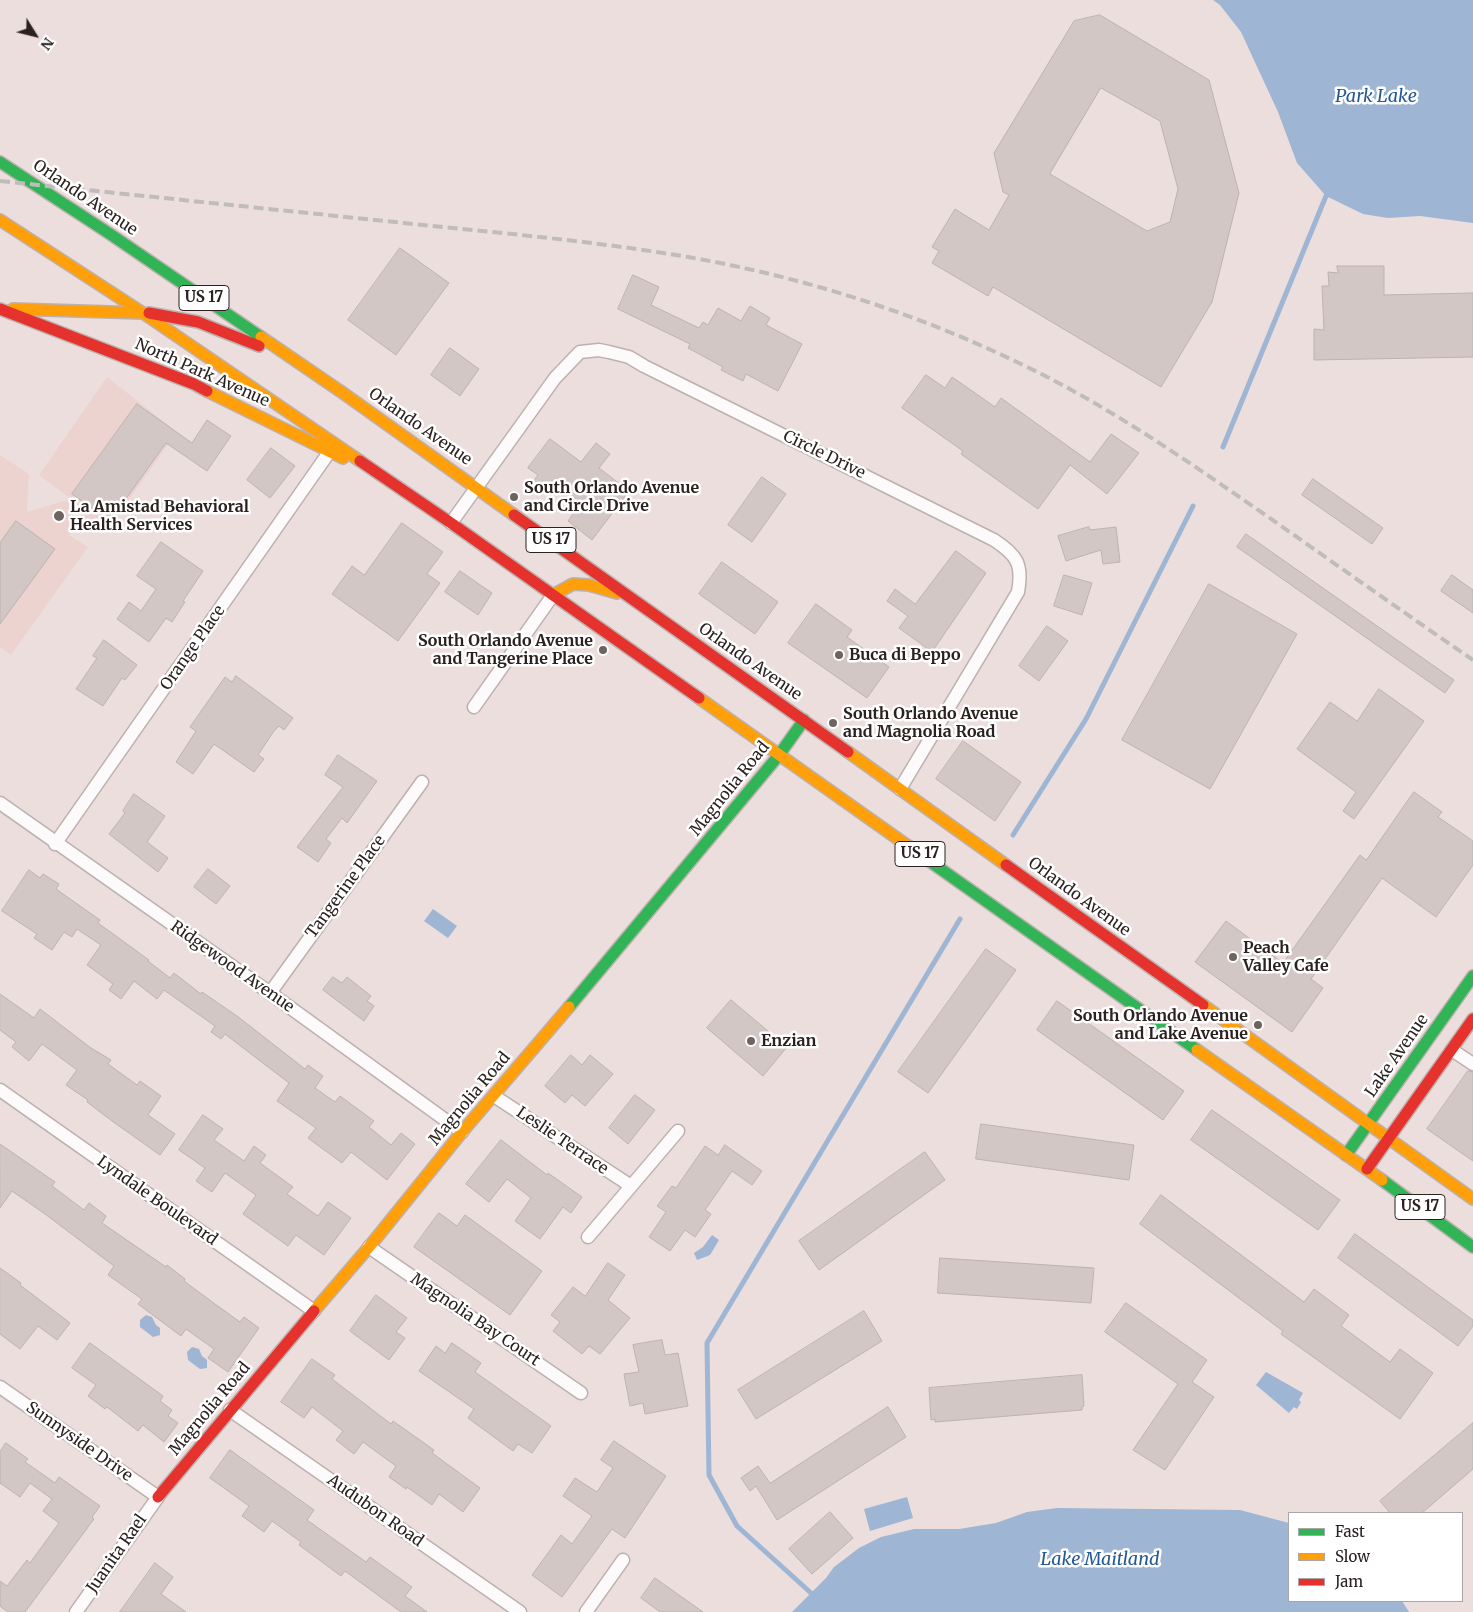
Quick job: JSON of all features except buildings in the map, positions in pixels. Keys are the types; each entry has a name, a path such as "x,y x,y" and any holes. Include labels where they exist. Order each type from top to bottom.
{"main road":[{"name":"Orlando Avenue","path":"0,162 298,361 477,487 1370,1123 1473,1199"},
{"name":"US 17","path":"0,220 143,313 451,523 1366,1169 1473,1247"},
{"name":"North Park Avenue","path":"0,309 143,313 198,322 298,361"},
{"name":"North Park Avenue","path":"0,309 194,384 387,479"},
{"path":"553,595 573,584 589,585 629,596"},
{"name":"Magnolia Road","path":"158,1497 779,756 804,720"},
{"name":"Lake Avenue","path":"1346,1155 1473,976"},
{"path":"1366,1169 1390,1138 1473,1019"}],"street":[{"name":"Circle Drive","path":"451,523 555,378 580,352 599,350 629,357 994,540 1007,548 1016,559 1021,576 1018,592 900,790"},
{"name":"Orange Place","path":"55,844 330,451"},
{"path":"474,707 553,595"},
{"name":"Tangerine Place","path":"270,993 422,782"},
{"name":"Ridgewood Avenue","path":"0,803 55,844 270,993 462,1132"},
{"path":"1452,1050 1473,1064"},
{"name":"Lyndale Boulevard","path":"0,1090 314,1311"},
{"name":"Leslie Terrace","path":"494,1096 631,1186"},
{"path":"588,1237 678,1131"},
{"name":"Magnolia Bay Court","path":"369,1247 581,1393"},
{"name":"Sunnyside Drive","path":"0,1387 158,1497"},
{"name":"Audubon Road","path":"230,1410 520,1612"},
{"name":"Juanita Rael","path":"76,1612 158,1497"},
{"path":"586,1612 623,1560"}],"shaded area":[{"name":"La Amistad Behavioral Health Services","path":"107,377 177,432 113,522 79,519 69,535 88,547 11,655 0,647 0,455 29,474 27,512 71,499 39,475"}],"water":[{"name":"Park Lake","path":"1213,0 1473,0 1473,223 1420,216 1388,218 1363,214 1326,196 1297,163 1278,112 1241,32 1220,5"},
{"path":"433,909 457,926 448,938 424,921"},
{"path":"712,1235 719,1240 710,1255 697,1260 694,1253 703,1247"},
{"path":"146,1315 152,1317 160,1328 160,1335 153,1337 140,1327 140,1320"},
{"path":"192,1347 199,1349 202,1356 207,1360 207,1368 200,1369 188,1360 187,1352"},
{"path":"1266,1372 1303,1393 1297,1409 1294,1407 1289,1413 1256,1385"},
{"path":"907,1497 913,1518 870,1531 864,1509"},
{"name":"Lake Maitland","path":"1057,1508 1240,1510 1288,1523 1288,1602 1403,1602 1409,1612 792,1612 826,1578 834,1567 859,1548 881,1537 914,1529 959,1529 996,1523 1027,1512"}],"waterway":[{"path":"1223,447 1326,196"},
{"path":"1013,835 1086,719 1193,506"},
{"path":"811,1593 737,1526 709,1475 707,1343 960,919"}],"railway":[{"path":"0,181 617,246 731,265 816,286 858,299 941,329 1021,364 1115,415 1264,514 1473,660"}],"traffic: fast":[{"path":"0,162 261,337"},
{"path":"569,1007 779,755 804,720"},
{"path":"908,846 1197,1050"},
{"path":"1346,1155 1473,976"},
{"path":"1382,1180 1473,1247"}],"traffic: slow":[{"path":"0,220 143,313 360,461"},
{"path":"13,309 143,313"},
{"path":"261,337 514,515"},
{"path":"207,391 343,458"},
{"path":"553,595 573,584 589,585 617,593"},
{"path":"699,698 908,846"},
{"path":"848,752 1006,865"},
{"path":"1203,1005 1473,1199"},
{"path":"314,1311 369,1247 462,1132 569,1007"},
{"path":"1197,1050 1382,1180"}],"traffic: jam":[{"path":"0,309 194,384 207,391"},
{"path":"149,313 198,322 259,346"},
{"path":"360,461 699,698"},
{"path":"514,515 848,752"},
{"path":"1006,865 1203,1005"},
{"path":"1367,1169 1473,1019"},
{"path":"158,1497 314,1311"}],"place":[{"name":"South Orlando Avenue and Circle Drive","path":"514,497"},
{"name":"La Amistad Behavioral Health Services","path":"59,516"},
{"name":"South Orlando Avenue and Tangerine Place","path":"603,650"},
{"name":"Buca di Beppo","path":"839,655"},
{"name":"South Orlando Avenue and Magnolia Road","path":"833,723"},
{"name":"Peach Valley Cafe","path":"1233,957"},
{"name":"South Orlando Avenue and Lake Avenue","path":"1258,1025"},
{"name":"Enzian","path":"751,1041"}]}
